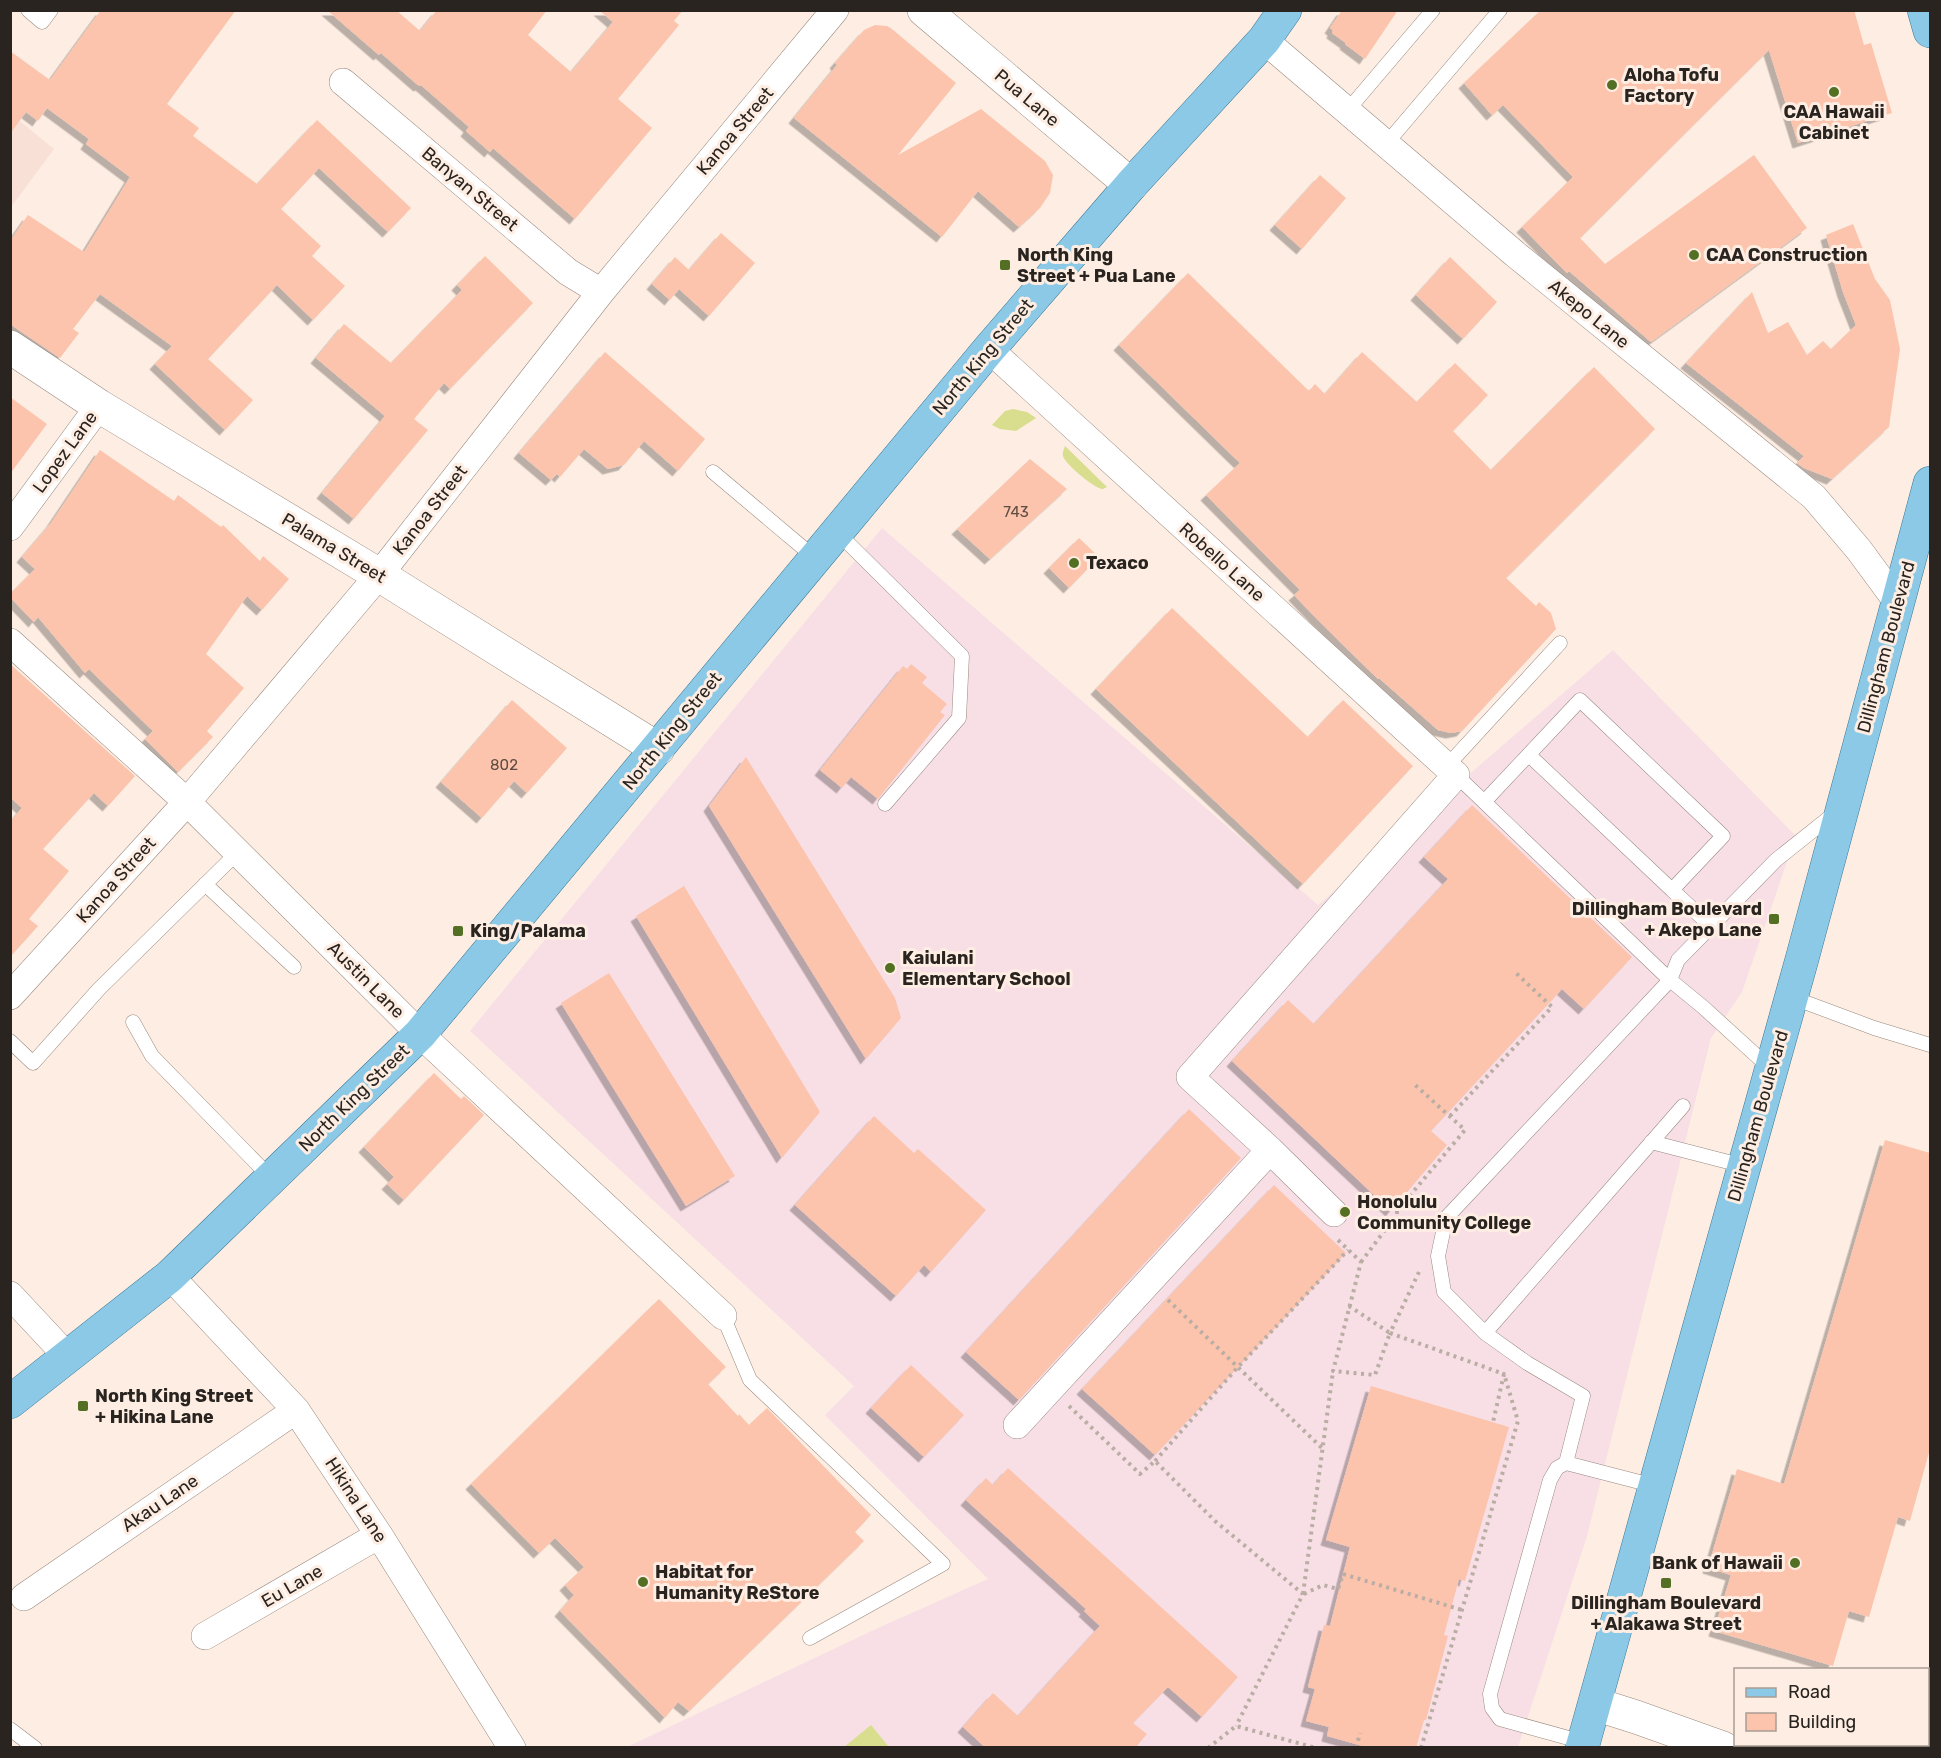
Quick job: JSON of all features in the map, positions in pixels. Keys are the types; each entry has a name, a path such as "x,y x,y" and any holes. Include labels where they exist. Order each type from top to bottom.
{"main road":[{"name":"North King Street","path":"10,1402 170,1276 420,1034 988,349 1131,185 1264,40 1285,10"},
{"path":"1924,10 1930,32"},
{"name":"Dillingham Boulevard","path":"1582,1745 1771,1070 1929,493"}],"street":[{"name":"Kanoa Street","path":"10,996 187,802 379,575 601,292 835,10"},
{"name":"Pua Lane","path":"924,10 1131,185"},
{"name":"Akepo Lane","path":"1264,40 1515,254 1814,497 1859,550 1898,603"},
{"name":"Banyan Street","path":"343,82 568,272 601,292"},
{"name":"Palama Street","path":"10,347 99,406 379,575 658,749"},
{"name":"Robello Lane","path":"988,349 1451,770"},
{"name":"Lopez Lane","path":"10,527 99,406"},
{"name":"Austin Lane","path":"10,642 187,802 420,1034 723,1316"},
{"path":"1333,1223 1270,1150 1190,1077 1451,770"},
{"path":"1017,1425 1270,1150"},
{"name":"Hikina Lane","path":"170,1276 296,1410 379,1535 512,1748"},
{"path":"10,1295 67,1356"},
{"name":"Akau Lane","path":"24,1597 296,1410"},
{"name":"Eu Lane","path":"206,1636 379,1535"},
{"path":"1595,1704 1722,1748"}],"lane":[{"path":"28,10 42,22 51,10"},
{"path":"1347,111 1433,10"},
{"path":"1386,144 1500,10"},
{"path":"713,472 814,557"},
{"path":"836,531 962,656 959,718 885,804"},
{"path":"1560,643 1451,770 1670,980 1771,1070"},
{"path":"1484,802 1580,700 1723,836 1672,890"},
{"path":"1529,755 1711,926"},
{"path":"1566,1463 1583,1396 1527,1363 1485,1333 1444,1292 1438,1256 1446,1218 1670,980 1678,960 1776,860 1843,806"},
{"path":"10,1041 33,1063 104,994 205,884 237,853"},
{"path":"205,884 294,967"},
{"path":"1791,997 1874,1028 1930,1045"},
{"path":"133,1022 152,1056 271,1178"},
{"path":"1485,1333 1683,1107"},
{"path":"1651,1142 1744,1166"},
{"path":"723,1316 750,1380 943,1564 810,1638"},
{"path":"1582,1745 1500,1719 1492,1708 1490,1694 1550,1479 1557,1468 1566,1463 1655,1486"},
{"path":"10,1729 35,1748"}],"path":[{"path":"1450,1116 1552,1007 1516,973"},
{"path":"1208,1748 1236,1726 1303,1594 1333,1371 1361,1262 1397,1211 1465,1130 1414,1084"},
{"path":"1333,1223 1348,1250 1361,1262"},
{"path":"1065,1402 1140,1474 1155,1461 1238,1367 1348,1250"},
{"path":"1333,1371 1375,1375 1390,1333 1421,1269"},
{"path":"1163,1296 1323,1449"},
{"path":"1349,1306 1390,1333 1504,1374"},
{"path":"1492,1422 1504,1374"},
{"path":"1421,1748 1518,1421 1504,1374"},
{"path":"1155,1461 1215,1521 1303,1594"},
{"path":"1303,1594 1323,1585 1338,1589 1342,1574 1462,1610"},
{"path":"1236,1726 1316,1748"},
{"path":"1356,1748 1360,1733"}],"shaded area":[{"path":"11,114 54,149 11,207"},
{"name":"Honolulu Community College","path":"882,528 1318,905 1613,650 1796,836 1742,992 1711,1038 1587,1536 1518,1747 627,1747 878,1628 988,1579 825,1415 854,1386 470,1031"}],"green space":[{"path":"1013,409 1027,412 1036,418 1016,431 1000,429 992,425 1005,411"},
{"path":"1065,446 1107,487 1099,488 1074,470 1063,456"},
{"path":"871,1725 889,1747 844,1747"}],"building":[{"path":"101,10 236,10 167,104 199,128 193,136 257,184 317,120 411,208 388,232 319,168 281,209 321,246 312,256 345,286 313,320 277,285 208,359 253,400 225,430 155,364 172,346 100,294 73,329 79,333 60,358 10,324 10,241 28,215 84,252 130,177 86,144 89,139 47,108 38,121 26,112 10,134 10,51 50,80"},
{"path":"327,10 396,10 420,31 437,10 547,10 528,35 571,72 613,22 599,10 683,10 674,21 679,25 618,99 652,128 575,219 493,148 490,152 466,131 469,127 421,85 419,86 381,53 379,55"},
{"path":"1342,10 1398,10 1365,59 1332,33 1333,30 1330,28"},
{"path":"1541,10 1854,10 1864,45 1871,43 1892,113 1798,143 1769,50 1580,238 1605,264 1754,155 1807,228 1651,342 1569,271 1567,273 1522,227 1573,177 1503,105 1492,115 1464,83"},
{"path":"875,25 892,29 956,83 898,155 981,109 1045,161 1053,175 1050,193 1040,208 1019,227 978,191 942,237 794,118 837,65 835,63 864,30"},
{"path":"1320,175 1346,198 1302,249 1275,225"},
{"path":"1853,224 1875,279 1890,300 1900,349 1889,427 1832,479 1797,463 1804,456 1686,363 1752,292 1768,333 1788,322 1807,355 1823,341 1831,349 1856,325 1843,292 1826,235"},
{"path":"721,233 755,263 709,316 679,289 670,300 652,284 675,257 689,270"},
{"path":"485,256 533,303 450,389 444,383 414,419 428,430 354,519 322,493 385,416 316,358 344,324 391,363 462,290 457,285"},
{"path":"1450,257 1497,302 1463,339 1416,295"},
{"path":"1188,273 1309,391 1315,384 1325,394 1362,352 1417,402 1455,363 1488,395 1453,431 1491,470 1594,367 1655,429 1506,578 1536,606 1539,602 1551,613 1556,629 1462,731 1451,733 1438,730 1378,679 1294,595 1300,590 1206,495 1240,463 1119,345"},
{"path":"605,352 705,439 678,471 644,441 624,465 608,469 584,449 560,477 557,474 551,480 519,453"},
{"path":"10,397 47,424 10,474"},
{"path":"100,450 174,501 178,495 221,527 223,525 260,561 263,556 289,579 262,610 247,596 206,654 244,688 207,731 213,737 178,772 145,739 153,731 89,669 85,673 38,617 34,622 10,597 10,594 35,569 22,557 51,523"},
{"path":"1030,459 1067,489 990,559 957,529"},
{"name":"Texaco","path":"1079,538 1099,557 1069,588 1049,568"},
{"path":"1172,608 1308,737 1343,700 1413,766 1303,884 1096,689"},
{"path":"10,664 135,776 108,806 94,793 43,849 69,871 29,919 38,926 10,957 10,822 22,808 10,797"},
{"path":"911,664 927,677 922,683 947,704 940,712 945,715 878,799 851,777 842,788 820,770 903,666 907,669"},
{"path":"512,700 567,748 527,793 514,781 482,818 441,782"},
{"path":"746,757 895,998 901,1018 866,1059 709,806"},
{"path":"1472,805 1632,957 1584,1009 1562,989 1431,1131 1447,1145 1391,1211 1232,1061 1288,1000 1314,1024 1448,879 1424,857"},
{"path":"684,886 820,1112 782,1158 636,916"},
{"path":"609,973 735,1176 686,1206 561,1003"},
{"path":"434,1073 461,1099 464,1096 484,1115 404,1200 387,1184 394,1177 364,1147"},
{"path":"1189,1109 1241,1158 1019,1400 966,1352"},
{"path":"874,1116 914,1153 918,1149 986,1210 931,1272 924,1265 896,1296 795,1205"},
{"path":"1885,1140 1930,1153 1930,1449 1910,1521 1898,1517 1869,1617 1849,1611 1833,1666 1714,1631 1731,1575 1708,1568 1737,1469 1784,1484"},
{"path":"1274,1185 1346,1253 1155,1455 1082,1389"},
{"path":"659,1299 726,1367 708,1384 738,1416 739,1414 749,1425 767,1408 871,1515 855,1532 864,1541 689,1711 678,1702 665,1718 560,1611 574,1595 565,1585 584,1567 555,1538 539,1553 471,1484"},
{"path":"911,1365 964,1415 924,1457 871,1408"},
{"path":"1371,1386 1509,1427 1465,1581 1459,1579 1444,1635 1448,1636 1426,1720 1424,1720 1416,1748 1370,1748 1327,1736 1329,1727 1306,1721 1315,1689 1308,1687 1324,1625 1330,1626 1350,1547 1326,1540"},
{"path":"1008,1468 1238,1677 1202,1717 1168,1687 1133,1723 1147,1734 1135,1748 986,1748 963,1727 993,1693 1018,1716 1100,1626 1084,1611 1086,1609 966,1500 986,1478 993,1485"}],"place":[{"name":"Aloha Tofu Factory","path":"1612,85"},
{"name":"CAA Hawaii Cabinet","path":"1834,92"},
{"name":"CAA Construction","path":"1694,255"},
{"name":"North King Street + Pua Lane","path":"1005,265"},
{"name":"Texaco","path":"1074,563"},
{"name":"Dillingham Boulevard + Akepo Lane","path":"1774,919"},
{"name":"King/Palama","path":"458,931"},
{"name":"Kaiulani Elementary School","path":"890,968"},
{"name":"Honolulu Community College","path":"1345,1212"},
{"name":"North King Street + Hikina Lane","path":"83,1406"},
{"name":"Bank of Hawaii","path":"1795,1563"},
{"name":"Habitat for Humanity ReStore","path":"643,1582"},
{"name":"Dillingham Boulevard + Alakawa Street","path":"1666,1583"}]}
